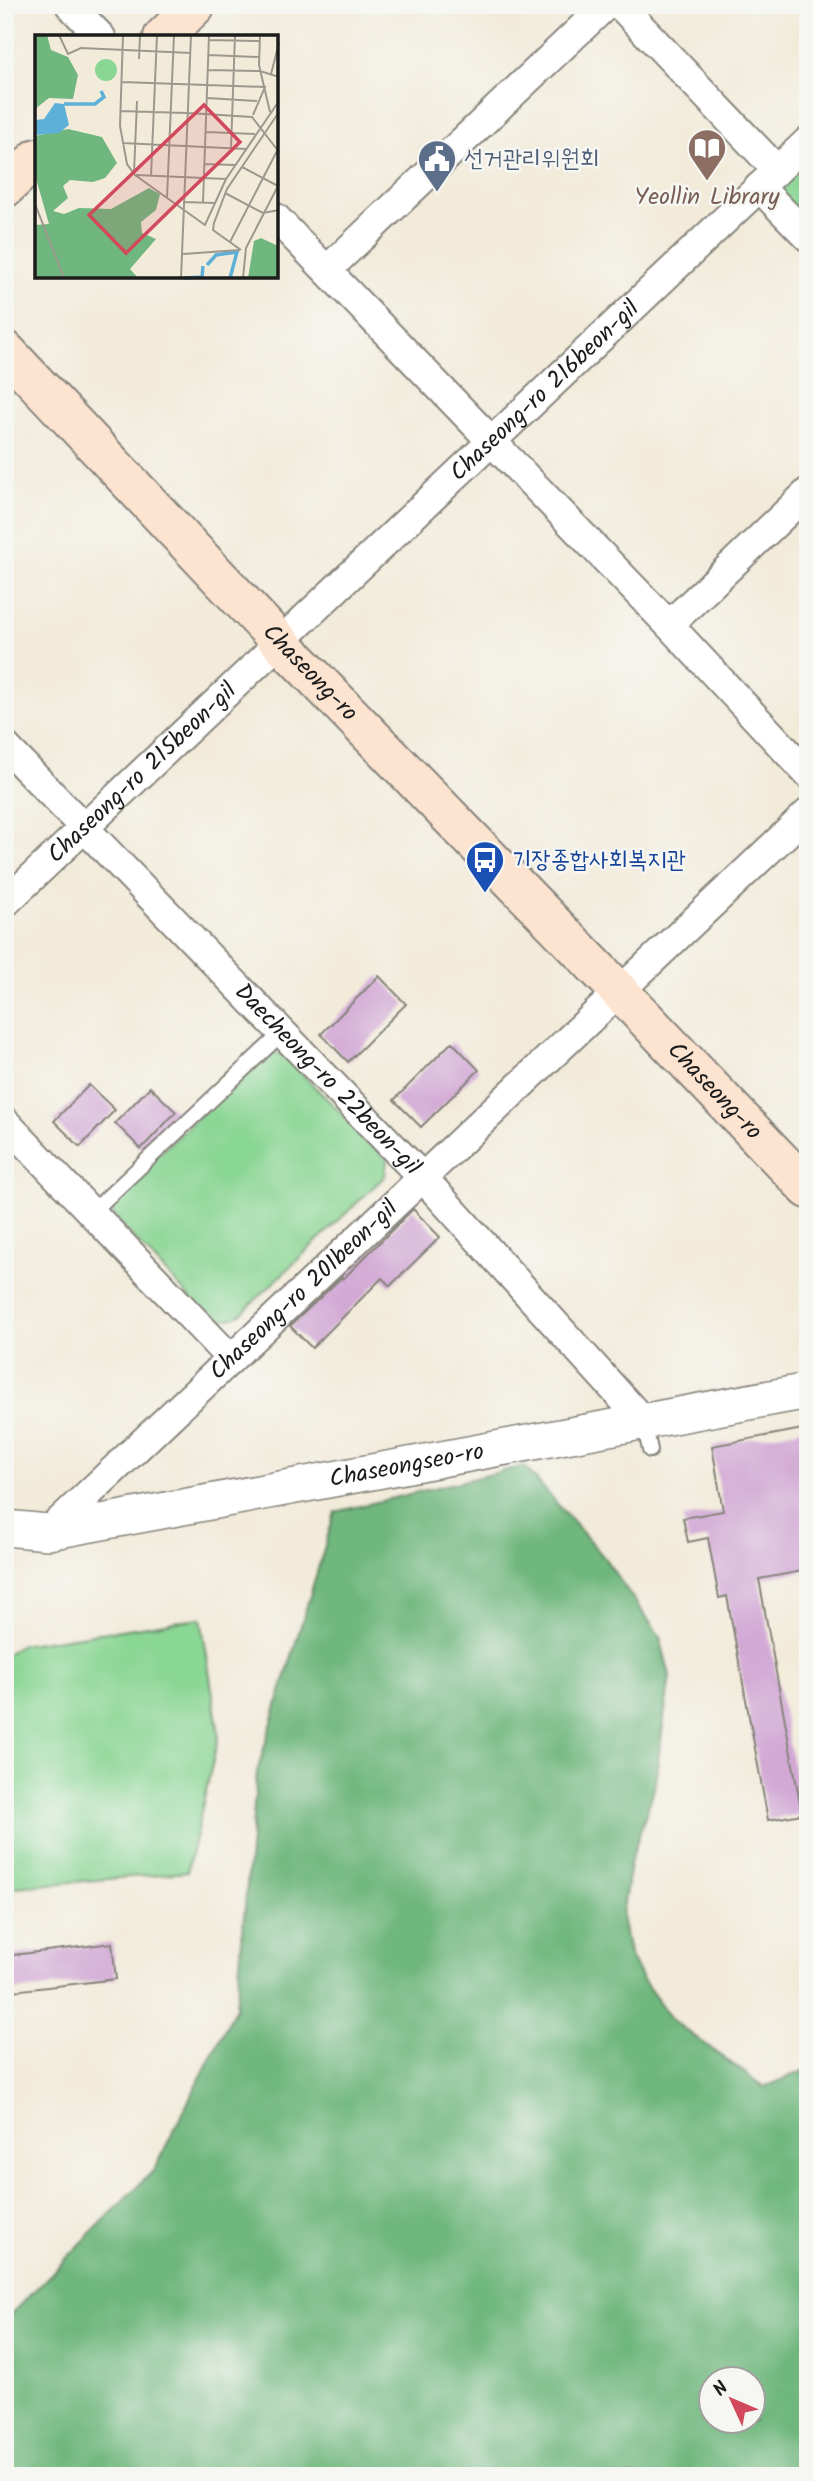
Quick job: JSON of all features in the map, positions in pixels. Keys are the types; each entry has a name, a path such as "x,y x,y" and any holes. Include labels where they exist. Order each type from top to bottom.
{"main road":[{"path":"165,35 196,5"},
{"path":"5,188 35,160"},
{"name":"Chaseong-ro","path":"5,350 281,643 808,1189"}],"street":[{"path":"70,5 98,35"},
{"path":"327,270 606,5"},
{"path":"620,5 768,178 808,237"},
{"name":"Chaseong-ro 216beon-gil","path":"281,643 808,141"},
{"path":"278,220 669,625 808,774"},
{"path":"669,625 808,492"},
{"name":"Chaseong-ro 215beon-gil","path":"5,903 281,643"},
{"name":"Daecheong-ro 22beon-gil","path":"5,746 423,1178 646,1435"},
{"path":"620,992 808,813"},
{"name":"Chaseong-ro 201beon-gil","path":"19,1526 231,1359 620,992"},
{"path":"5,1122 231,1359"},
{"name":"Chaseongseo-ro","path":"19,1526 646,1435 808,1391"}],"lane":[{"path":"91,1213 282,1033"}],"green space":[{"path":"808,157 808,232 776,190"},
{"path":"281,1053 387,1159 385,1176 242,1313 225,1319 208,1317 112,1215 116,1194 264,1055"},
{"path":"524,1466 603,1556 660,1637 670,1676 654,1789 630,1863 622,1916 629,1954 641,1977 672,2020 764,2087 808,2069 808,2476 5,2476 5,2320 154,2170 236,2007 257,1772 335,1512"},
{"path":"201,1618 219,1735 187,1872 5,1888 5,1655 20,1645"}],"building":[{"path":"379,976 406,1004 348,1062 321,1034"},
{"path":"452,1042 479,1070 421,1127 394,1100"},
{"path":"89,1085 115,1110 80,1147 54,1121"},
{"path":"150,1087 176,1112 141,1149 115,1123"},
{"path":"413,1209 440,1237 390,1286 382,1278 312,1348 290,1326 342,1277 343,1279"},
{"path":"808,1428 808,1570 759,1579 802,1814 768,1820 727,1596 719,1598 708,1538 688,1542 683,1518 723,1511 712,1446"},
{"path":"112,1943 116,1979 5,1992 5,1956"}],"place":[{"name":"Yeollin Library","path":"707,182"},
{"name":"선거관리위원회","path":"437,193"},
{"name":"기장종합사회복지관","path":"485,894"}]}
